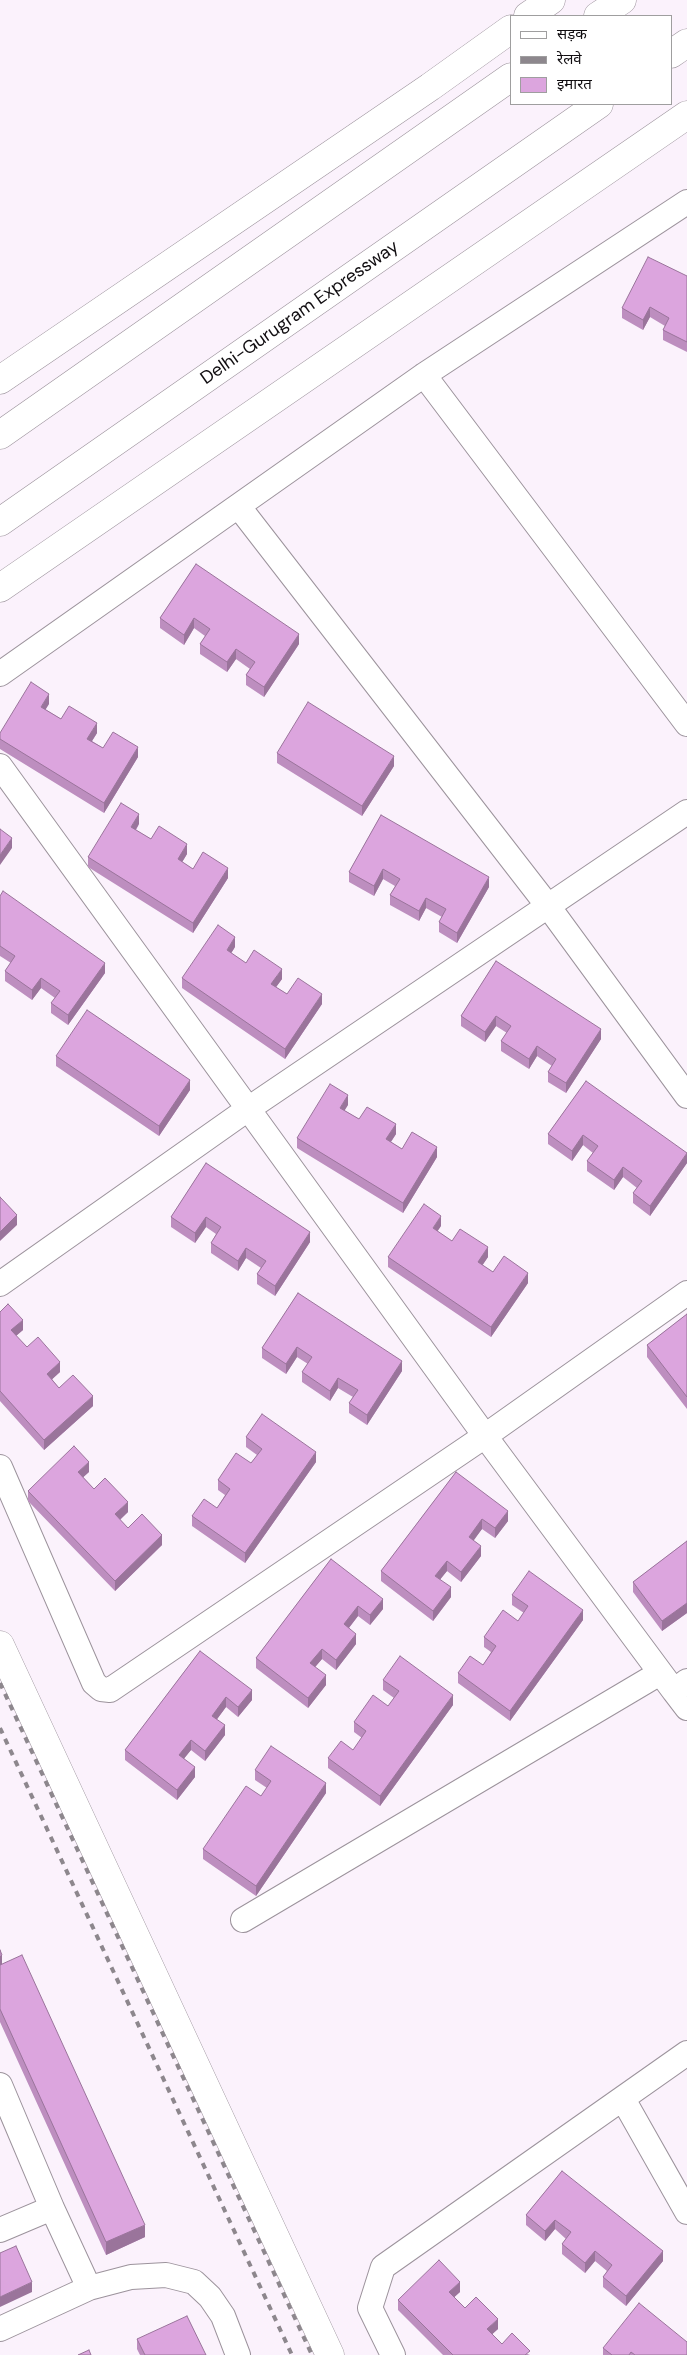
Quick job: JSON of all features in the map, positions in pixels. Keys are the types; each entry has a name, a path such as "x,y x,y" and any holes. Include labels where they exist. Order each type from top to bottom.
{"main road":[{"path":"529,15 551,0"},
{"path":"600,15 622,0"},
{"path":"0,380 430,87 510,30"},
{"path":"672,53 687,43"},
{"path":"0,435 510,78"},
{"name":"Delhi-Gurugram Expressway","path":"0,522 598,105"},
{"path":"0,588 687,115"},
{"path":"0,1645 330,2355"}],"street":[{"path":"0,674 424,375 687,202"},
{"path":"424,375 687,724"},
{"path":"239,507 548,906 687,1096"},
{"path":"0,766 485,1436 677,1688 243,1920"},
{"path":"0,1284 248,1109 687,812"},
{"path":"0,1467 94,1683 101,1689 110,1690 485,1436 687,1293"},
{"path":"393,2355 370,2308 383,2267 687,2053"},
{"path":"0,2085 52,2208 90,2288"},
{"path":"623,2099 687,2212"},
{"path":"0,2230 52,2208"},
{"path":"0,2329 90,2288 131,2277 166,2275 194,2282 210,2297 223,2316 238,2355"}],"building":[{"path":"648,257 687,276 687,342 663,330 669,318 650,307 643,320 622,308"},
{"path":"196,564 299,634 264,687 246,675 255,662 236,649 227,662 200,644 210,629 194,618 184,635 160,618"},
{"path":"31,682 49,694 41,707 61,719 69,706 97,723 87,739 103,748 113,732 138,747 104,803 0,739 0,733"},
{"path":"308,702 394,756 362,806 277,753"},
{"path":"121,803 139,814 131,827 151,839 159,826 187,844 178,859 193,869 203,852 228,868 193,923 88,857"},
{"path":"381,815 489,877 457,933 439,922 446,909 426,898 419,911 390,895 400,879 383,869 374,886 349,872"},
{"path":"0,829 12,838 0,855"},
{"path":"3,891 105,963 68,1015 51,1003 60,991 41,978 32,990 5,971 15,956 0,946 0,896"},
{"path":"218,925 235,937 227,950 246,963 254,950 282,969 271,984 287,994 298,978 322,994 285,1049 182,978"},
{"path":"496,961 601,1029 566,1083 548,1072 556,1059 537,1046 529,1059 501,1041 511,1026 496,1016 485,1032 461,1016"},
{"path":"87,1010 190,1080 159,1126 56,1056"},
{"path":"586,1081 687,1153 650,1206 633,1193 642,1181 623,1167 614,1180 587,1161 598,1146 583,1135 572,1151 548,1134"},
{"path":"330,1084 348,1095 340,1108 359,1119 367,1107 396,1124 386,1139 402,1149 412,1132 437,1147 403,1203 297,1138"},
{"path":"206,1163 310,1232 275,1286 257,1274 266,1261 246,1248 238,1261 211,1243 221,1227 206,1217 195,1233 171,1217"},
{"path":"0,1197 17,1215 0,1232"},
{"path":"424,1204 441,1216 433,1228 452,1241 460,1229 488,1247 478,1262 493,1272 504,1256 528,1273 491,1327 388,1257"},
{"path":"298,1293 402,1361 367,1415 349,1403 358,1390 338,1378 330,1391 302,1372 312,1357 297,1347 286,1364 262,1348"},
{"path":"8,1304 23,1320 11,1330 27,1347 38,1337 60,1362 47,1374 59,1388 73,1375 93,1396 44,1440 0,1391 0,1312"},
{"path":"687,1314 687,1397 647,1345"},
{"path":"262,1414 316,1452 245,1553 192,1516 204,1499 217,1508 230,1489 218,1480 236,1453 251,1463 262,1449 246,1437"},
{"path":"74,1446 89,1462 78,1472 94,1489 105,1478 128,1502 115,1514 128,1528 142,1514 162,1535 115,1581 28,1491"},
{"path":"456,1472 508,1511 495,1528 482,1519 469,1537 481,1546 461,1572 447,1561 435,1576 451,1587 433,1611 381,1571"},
{"path":"687,1541 687,1603 662,1621 633,1582"},
{"path":"331,1559 383,1599 370,1615 358,1606 344,1624 356,1634 336,1660 322,1649 310,1663 326,1675 308,1698 256,1658"},
{"path":"529,1571 583,1610 510,1711 458,1673 470,1656 483,1665 496,1646 484,1637 503,1610 518,1621 528,1606 512,1595"},
{"path":"200,1651 252,1690 238,1707 226,1697 212,1716 225,1725 205,1751 191,1740 179,1755 195,1767 177,1790 125,1750"},
{"path":"400,1656 453,1695 380,1796 328,1758 341,1741 353,1750 366,1731 354,1722 373,1695 388,1706 399,1691 383,1680"},
{"path":"271,1746 326,1783 256,1886 203,1849 246,1786 261,1796 271,1781 255,1770"},
{"path":"22,1955 145,2225 106,2242 0,2009 0,1965"},
{"path":"562,2171 663,2251 626,2296 603,2277 612,2265 595,2251 585,2263 562,2244 571,2232 555,2220 545,2231 526,2215"},
{"path":"16,2246 32,2282 0,2297 0,2253"},
{"path":"439,2260 460,2282 449,2292 465,2308 476,2297 498,2319 487,2329 502,2344 512,2333 530,2351 525,2355 453,2355 398,2300"},
{"path":"639,2303 687,2342 687,2355 635,2355 631,2352 629,2355 612,2355 603,2348"},
{"path":"187,2316 206,2355 145,2355 137,2339"},
{"path":"89,2350 91,2355 78,2355"}],"railway":[{"path":"0,1683 312,2355"},
{"path":"0,1728 292,2355"}]}
